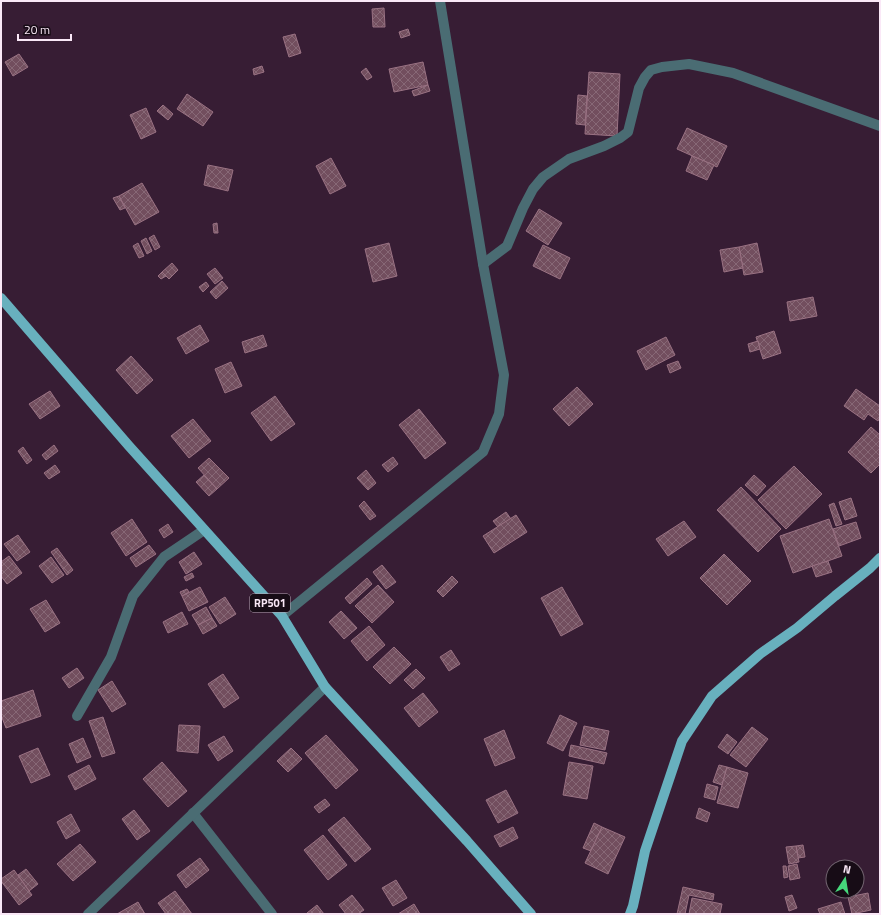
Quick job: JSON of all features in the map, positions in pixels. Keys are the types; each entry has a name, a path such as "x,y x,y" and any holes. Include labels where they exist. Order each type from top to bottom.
{"main road":[{"name":"RP501","path":"1,298 124,440 282,616 325,687 467,841 531,914"},
{"path":"630,914 645,851 682,741 712,696 760,654 797,628 880,558"}],"street":[{"path":"282,616 483,452 499,414 504,375 483,264 440,1"},
{"path":"483,264 507,246 523,208 533,190 543,177 569,159 604,146 628,132 639,88 651,70 662,67 689,64 733,73 880,126"},
{"path":"77,716 111,657 133,596 164,557 204,530"},
{"path":"88,914 325,687"},
{"path":"193,812 272,914"}],"building":[{"path":"384,8 385,27 373,27 372,9"},
{"path":"408,29 410,35 401,38 399,32"},
{"path":"295,34 301,53 289,57 283,37"},
{"path":"19,54 28,67 13,76 5,62"},
{"path":"423,62 428,85 394,92 389,69"},
{"path":"262,66 264,72 254,75 253,69"},
{"path":"366,68 372,77 367,80 361,72"},
{"path":"589,72 620,74 617,136 585,134"},
{"path":"428,85 430,91 414,96 412,91"},
{"path":"187,94 213,112 203,126 177,109"},
{"path":"578,95 587,96 585,125 576,124"},
{"path":"163,105 173,114 168,120 157,111"},
{"path":"146,108 156,132 141,139 130,115"},
{"path":"687,128 727,146 717,167 677,149"},
{"path":"692,156 714,165 707,180 686,171"},
{"path":"331,158 346,186 330,194 316,166"},
{"path":"208,165 233,170 228,191 204,185"},
{"path":"142,183 159,212 135,225 119,196"},
{"path":"119,196 125,208 120,210 113,198"},
{"path":"539,209 562,223 548,245 526,231"},
{"path":"217,223 218,233 214,233 213,224"},
{"path":"154,235 160,247 155,250 149,238"},
{"path":"146,238 152,251 147,254 141,241"},
{"path":"138,243 144,256 139,258 133,246"},
{"path":"389,243 397,276 373,282 365,249"},
{"path":"757,243 763,272 744,275 739,247"},
{"path":"543,245 570,258 560,279 533,266"},
{"path":"739,247 743,268 724,272 720,250"},
{"path":"172,263 178,270 169,279 162,272"},
{"path":"215,268 223,278 215,284 207,274"},
{"path":"162,272 166,276 161,279 158,276"},
{"path":"222,281 228,288 216,299 210,292"},
{"path":"206,282 209,286 203,292 199,287"},
{"path":"813,297 817,316 790,321 787,302"},
{"path":"200,325 209,341 186,354 177,338"},
{"path":"774,331 781,353 763,359 756,337"},
{"path":"263,335 267,346 245,353 242,342"},
{"path":"666,337 675,355 646,370 637,351"},
{"path":"758,341 760,349 750,352 748,344"},
{"path":"131,356 153,380 137,394 116,370"},
{"path":"678,361 681,368 670,373 667,365"},
{"path":"231,362 242,386 225,393 215,369"},
{"path":"577,387 593,404 569,426 553,409"},
{"path":"856,389 880,406 880,417 878,421 868,414 864,420 844,406"},
{"path":"50,391 60,406 40,419 29,404"},
{"path":"275,396 295,424 271,441 251,413"},
{"path":"419,409 446,443 425,459 399,425"},
{"path":"193,419 211,441 189,458 171,436"},
{"path":"871,427 880,435 880,464 871,473 848,452"},
{"path":"54,445 58,451 46,460 42,455"},
{"path":"23,447 32,460 27,464 18,451"},
{"path":"393,457 398,464 388,472 382,465"},
{"path":"209,458 229,478 217,489 198,468"},
{"path":"55,465 60,472 49,479 44,473"},
{"path":"794,466 822,494 786,529 758,500"},
{"path":"366,470 376,483 368,490 357,478"},
{"path":"204,475 217,489 209,496 196,482"},
{"path":"754,475 766,486 757,496 745,485"},
{"path":"741,487 781,529 758,552 717,510"},
{"path":"851,498 857,516 845,520 839,502"},
{"path":"364,501 376,516 370,520 359,506"},
{"path":"834,503 842,524 836,526 829,505"},
{"path":"506,512 511,519 498,527 493,521"},
{"path":"516,515 527,532 494,553 483,536"},
{"path":"132,519 147,542 126,556 111,533"},
{"path":"829,519 842,556 793,573 780,536"},
{"path":"684,521 696,537 668,556 656,539"},
{"path":"856,522 861,538 839,546 833,529"},
{"path":"168,524 173,532 164,538 159,530"},
{"path":"18,535 30,552 17,561 4,544"},
{"path":"149,545 156,554 136,567 130,558"},
{"path":"57,548 73,570 67,575 51,552"},
{"path":"194,552 202,564 186,574 179,562"},
{"path":"724,554 751,581 727,605 700,578"},
{"path":"9,556 22,573 7,584 1,576 1,562"},
{"path":"51,557 64,575 52,583 39,566"},
{"path":"828,561 832,572 816,577 812,566"},
{"path":"382,565 396,582 386,589 373,572"},
{"path":"192,573 194,577 186,581 184,577"},
{"path":"452,576 458,582 443,597 437,591"},
{"path":"367,578 372,584 350,604 345,598"},
{"path":"378,585 394,602 372,623 355,606"},
{"path":"200,587 208,602 189,611 182,596"},
{"path":"562,587 583,624 561,636 541,598"},
{"path":"187,589 189,592 182,596 180,592"},
{"path":"225,597 236,614 220,624 209,607"},
{"path":"46,600 60,623 45,632 30,609"},
{"path":"206,607 212,618 198,625 192,615"},
{"path":"341,611 357,628 344,639 329,622"},
{"path":"182,612 188,624 168,633 163,622"},
{"path":"212,618 217,626 203,634 198,625"},
{"path":"369,626 385,645 367,661 351,641"},
{"path":"394,647 411,664 390,684 373,667"},
{"path":"451,650 460,664 449,671 440,657"},
{"path":"77,668 84,678 69,688 62,678"},
{"path":"416,669 425,678 413,689 404,680"},
{"path":"223,674 239,698 224,708 208,684"},
{"path":"112,681 126,704 112,712 98,690"},
{"path":"33,690 41,716 6,728 1,715 1,701"},
{"path":"423,693 438,712 419,727 404,708"},
{"path":"560,715 577,723 563,751 547,743"},
{"path":"103,717 115,753 102,757 89,721"},
{"path":"179,725 200,726 198,753 177,751"},
{"path":"584,726 609,731 605,750 580,745"},
{"path":"752,727 768,739 746,767 730,755"},
{"path":"504,730 515,758 495,766 484,739"},
{"path":"727,734 737,742 728,754 718,747"},
{"path":"326,735 358,770 336,789 305,753"},
{"path":"224,736 233,751 218,761 208,745"},
{"path":"83,738 91,757 77,763 69,744"},
{"path":"571,745 607,753 604,764 569,756"},
{"path":"38,748 50,775 31,783 19,756"},
{"path":"291,748 302,759 288,772 277,761"},
{"path":"162,762 187,791 168,807 143,779"},
{"path":"569,762 593,766 587,799 563,795"},
{"path":"89,765 96,779 75,790 68,776"},
{"path":"719,765 727,767 722,785 713,782"},
{"path":"727,767 748,773 738,808 717,803"},
{"path":"707,784 718,787 715,800 704,797"},
{"path":"506,790 518,813 498,823 486,800"},
{"path":"325,799 330,805 319,813 314,807"},
{"path":"699,808 710,813 707,822 696,818"},
{"path":"134,810 150,831 137,840 122,819"},
{"path":"71,814 80,831 66,839 57,822"},
{"path":"344,817 371,849 355,862 328,830"},
{"path":"594,823 602,827 591,851 583,848"},
{"path":"513,827 518,838 500,847 494,836"},
{"path":"602,827 625,837 608,874 585,863"},
{"path":"323,835 347,865 328,880 304,850"},
{"path":"80,844 96,862 73,881 57,864"},
{"path":"803,845 805,857 798,858 796,846"},
{"path":"796,846 799,862 789,864 786,847"},
{"path":"200,858 209,870 186,888 177,875"},
{"path":"797,864 800,878 790,880 788,866"},
{"path":"783,866 786,866 788,877 784,878"},
{"path":"26,869 38,884 29,891 18,875"},
{"path":"14,870 32,895 19,905 1,881 1,879"},
{"path":"396,880 407,898 393,906 382,888"},
{"path":"683,887 714,894 713,900 689,895 685,914 677,914"},
{"path":"175,891 192,914 166,914 158,903"},
{"path":"868,893 871,910 852,914 848,899 865,899 865,894"},
{"path":"352,895 364,910 358,914 346,914 339,905"},
{"path":"792,895 797,908 789,911 785,897"},
{"path":"692,898 722,904 720,914 689,914"},
{"path":"138,902 145,914 117,914"},
{"path":"841,902 845,914 820,914 818,909"},
{"path":"414,904 420,914 398,914"},
{"path":"317,905 324,914 307,913"}]}
